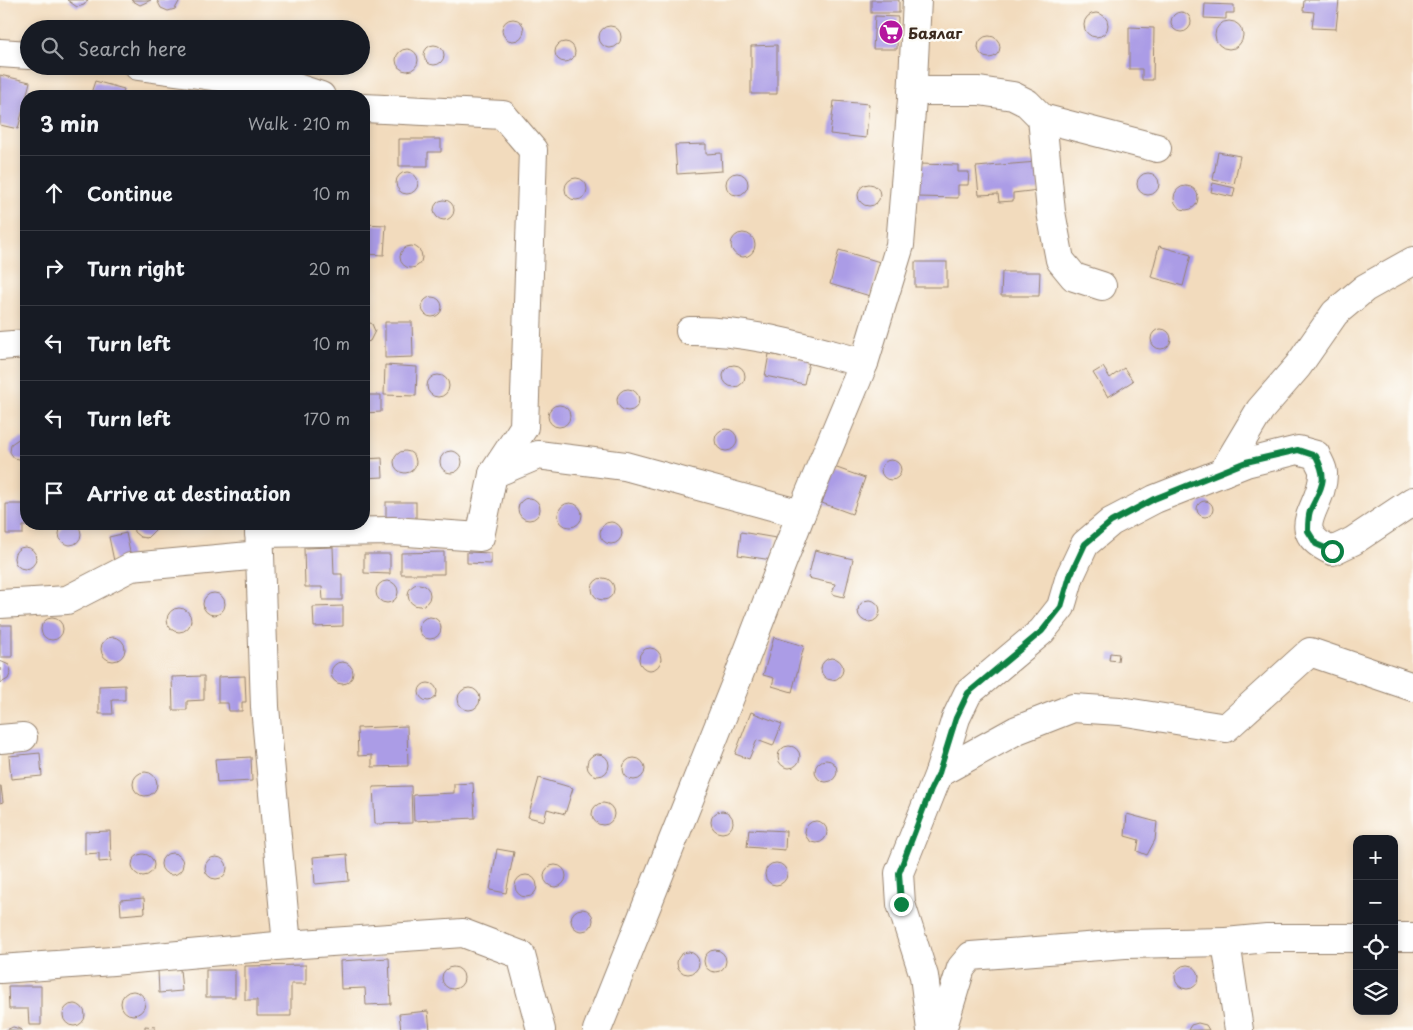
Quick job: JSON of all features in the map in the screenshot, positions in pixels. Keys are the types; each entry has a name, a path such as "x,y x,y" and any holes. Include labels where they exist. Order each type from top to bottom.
{"street":[{"path":"597,1030 735,686 801,514 864,363 900,245 917,0"},
{"path":"0,53 20,54"},
{"path":"192,75 281,90"},
{"path":"912,91 995,91 1013,96 1027,103 1042,118 1157,148"},
{"path":"0,604 67,600 132,567 259,537 393,531 480,537 493,474 524,427 533,150 503,115 370,108"},
{"path":"1042,118 1051,212 1060,260 1074,277 1102,286"},
{"path":"1223,472 1260,410 1298,366 1335,313 1365,288 1413,261"},
{"path":"690,332 720,331 757,335 864,363"},
{"path":"0,346 20,344"},
{"path":"931,1030 924,976 901,904 899,873 939,773 956,718 968,693 1042,631 1061,607 1070,576 1085,544 1111,522 1154,499 1246,462 1298,450 1316,456 1323,471 1320,496 1310,513 1308,531 1316,544 1332,551 1353,541 1413,501"},
{"path":"493,474 538,455 625,466 801,514"},
{"path":"259,537 265,707 287,945"},
{"path":"939,773 1017,730 1073,708 1120,711 1226,728 1310,652 1413,687"},
{"path":"0,969 287,945 463,934 521,955 541,1030"},
{"path":"1398,937 1413,937"},
{"path":"942,1030 961,968 971,956 1125,944 1226,942 1267,938 1353,938"},
{"path":"1226,942 1239,1030"}],"building":[{"path":"67,0 88,0 84,5 77,7"},
{"path":"131,0 151,0 140,5"},
{"path":"157,0 180,0 175,9 168,11 161,8"},
{"path":"871,0 899,0 899,13 871,13"},
{"path":"1304,0 1339,0 1336,29 1312,28 1314,12 1303,11"},
{"path":"1205,4 1234,5 1234,13 1226,13 1226,19 1204,18"},
{"path":"1181,12 1188,15 1191,22 1188,29 1181,32 1174,29 1171,22 1174,15"},
{"path":"1096,13 1104,17 1108,25 1104,33 1096,37 1088,33 1084,25 1088,17"},
{"path":"875,16 898,17 897,49 873,49"},
{"path":"509,19 517,19 524,26 524,34 517,41 509,41 502,34 502,26"},
{"path":"1229,21 1239,25 1243,35 1239,45 1229,49 1219,45 1215,35 1219,25"},
{"path":"606,26 614,26 621,33 621,41 614,48 606,48 599,41 599,33"},
{"path":"1129,27 1154,28 1153,80 1142,80 1142,69 1129,69"},
{"path":"985,36 993,36 1000,43 1000,51 993,58 985,58 978,51 978,43"},
{"path":"565,42 572,45 575,52 572,59 565,62 558,59 555,52 558,45"},
{"path":"434,45 441,48 444,55 441,62 434,65 427,62 424,55 427,48"},
{"path":"777,45 777,94 751,94 751,46"},
{"path":"403,49 411,49 418,56 418,64 411,71 403,71 396,64 396,56"},
{"path":"0,75 30,82 28,90 20,90 20,121 18,129 0,125"},
{"path":"95,81 124,89 124,90 92,90"},
{"path":"834,101 869,104 866,138 830,134"},
{"path":"399,139 441,139 441,152 428,152 428,166 399,166"},
{"path":"706,144 706,154 721,153 722,171 677,174 675,145"},
{"path":"1218,152 1240,156 1234,184 1213,180"},
{"path":"1037,162 1039,190 1013,193 1013,201 999,202 998,194 979,195 976,167"},
{"path":"918,164 958,165 958,172 969,172 968,185 958,185 958,198 917,197"},
{"path":"403,172 411,172 418,179 418,187 411,194 403,194 396,187 396,179"},
{"path":"733,173 741,173 748,180 748,188 741,195 733,195 726,188 726,180"},
{"path":"1148,173 1156,176 1159,184 1156,192 1148,195 1140,192 1137,184 1140,176"},
{"path":"572,178 580,178 587,185 587,193 580,200 572,200 565,193 565,185"},
{"path":"1213,183 1235,188 1233,197 1211,192"},
{"path":"865,184 873,184 880,191 880,199 873,206 865,206 858,199 858,191"},
{"path":"1186,186 1194,190 1198,198 1194,206 1186,210 1178,206 1174,198 1178,190"},
{"path":"444,200 451,203 454,210 451,217 444,220 437,217 434,210 437,203"},
{"path":"370,224 386,225 384,255 370,254"},
{"path":"743,233 748,234 754,240 754,250 748,256 743,257 738,256 732,250 731,245 732,240 738,234"},
{"path":"407,246 415,246 422,253 422,261 415,268 407,268 400,261 400,253"},
{"path":"1159,246 1191,255 1183,286 1151,277"},
{"path":"839,250 880,262 870,296 830,284"},
{"path":"915,262 947,262 947,287 915,287"},
{"path":"1002,272 1040,272 1039,296 1001,296"},
{"path":"432,297 439,300 442,307 439,314 432,317 425,314 422,307 425,300"},
{"path":"385,322 412,322 413,357 385,358"},
{"path":"370,323 375,331 370,341"},
{"path":"1157,329 1165,329 1171,335 1171,343 1165,349 1157,349 1151,343 1151,335"},
{"path":"769,354 809,362 804,384 765,376"},
{"path":"385,365 417,367 416,396 384,395"},
{"path":"730,365 738,365 745,372 745,380 738,387 730,387 723,380 723,372"},
{"path":"1103,367 1110,378 1124,368 1133,381 1108,397 1093,373"},
{"path":"434,375 442,375 449,382 449,390 442,397 434,397 427,390 427,382"},
{"path":"624,389 632,389 639,396 639,404 632,411 624,411 617,404 617,396"},
{"path":"370,395 381,395 381,412 370,413"},
{"path":"555,405 563,405 570,412 570,420 563,427 555,427 548,420 548,412"},
{"path":"722,429 730,429 737,436 737,444 730,451 722,451 715,444 715,436"},
{"path":"20,438 20,459 14,458 10,452 11,444"},
{"path":"401,451 409,451 416,458 416,466 409,473 401,473 394,466 394,458"},
{"path":"447,451 455,451 462,458 462,466 455,473 447,473 440,466 440,458"},
{"path":"382,458 383,477 370,478 370,459"},
{"path":"891,460 898,463 901,470 898,477 891,480 884,477 881,470 884,463"},
{"path":"834,467 865,478 852,514 822,503"},
{"path":"525,498 533,498 540,505 540,513 533,520 525,520 518,513 518,505"},
{"path":"1202,501 1208,501 1213,506 1211,515 1202,517 1197,512 1197,506"},
{"path":"386,502 416,502 416,519 386,519"},
{"path":"570,503 578,507 582,515 578,523 570,527 562,523 558,515 562,507"},
{"path":"6,504 20,504 20,530 23,530 23,534 6,534"},
{"path":"607,522 615,522 622,529 622,537 615,544 607,544 600,537 600,529"},
{"path":"60,530 80,530 81,534 78,542 70,545 62,542 59,534"},
{"path":"134,530 155,530 147,538 140,537"},
{"path":"741,532 776,538 772,560 738,555"},
{"path":"126,533 131,557 114,561 109,537"},
{"path":"21,547 29,547 36,554 36,562 29,569 21,569 14,562 14,554"},
{"path":"333,547 334,574 342,574 342,600 323,600 322,587 305,587 304,548"},
{"path":"815,550 853,559 844,597 832,594 835,584 808,578"},
{"path":"444,552 444,574 401,574 401,553"},
{"path":"467,552 491,553 491,564 467,563"},
{"path":"364,554 390,554 390,574 364,573"},
{"path":"599,578 607,578 614,585 614,593 607,600 599,600 592,593 592,585"},
{"path":"383,581 391,581 398,588 398,596 391,603 383,603 376,596 376,588"},
{"path":"415,584 423,584 430,591 430,599 423,606 415,606 408,599 408,591"},
{"path":"210,593 218,593 225,600 225,608 218,615 210,615 203,608 203,600"},
{"path":"865,600 873,600 880,607 880,615 873,622 865,622 858,615 858,607"},
{"path":"343,606 343,626 314,627 313,607"},
{"path":"179,608 187,612 191,620 187,628 179,632 171,628 167,620 171,612"},
{"path":"426,617 434,617 441,624 441,632 434,639 426,639 419,632 419,624"},
{"path":"48,618 56,618 63,625 63,633 56,640 48,640 41,633 41,625"},
{"path":"0,625 12,625 12,657 0,657"},
{"path":"113,637 121,641 125,649 121,657 113,661 105,657 101,649 105,641"},
{"path":"774,637 804,646 792,692 772,686 774,678 763,675"},
{"path":"646,648 654,648 661,655 661,663 654,670 646,670 639,663 639,655"},
{"path":"1110,653 1119,654 1118,661 1109,660"},
{"path":"828,658 836,658 843,665 843,673 836,680 828,680 821,673 821,665"},
{"path":"0,661 9,665 11,672 8,679 1,683"},
{"path":"338,662 346,662 353,669 353,677 346,684 338,684 331,677 331,669"},
{"path":"204,676 204,700 187,701 187,710 173,710 172,677"},
{"path":"245,676 246,702 242,702 242,711 229,711 228,703 218,703 218,677"},
{"path":"428,683 436,688 437,692 432,700 428,701 420,696 419,692 424,684"},
{"path":"125,685 125,700 112,700 113,714 99,714 99,686"},
{"path":"465,688 473,688 480,695 480,703 473,710 465,710 458,703 458,695"},
{"path":"751,712 782,724 773,746 757,740 749,759 735,754"},
{"path":"407,726 408,766 372,767 372,755 358,756 357,728"},
{"path":"785,746 793,746 800,753 800,761 793,768 785,768 778,761 778,753"},
{"path":"40,753 42,776 11,779 9,756"},
{"path":"594,754 602,754 609,761 609,769 602,776 594,776 587,769 587,761"},
{"path":"251,757 252,781 217,783 215,759"},
{"path":"630,758 638,758 645,765 645,773 638,780 630,780 623,773 623,765"},
{"path":"826,760 836,767 837,771 830,781 826,782 816,775 815,771 822,761"},
{"path":"145,772 153,776 157,784 153,792 145,796 137,792 133,784 137,776"},
{"path":"539,778 573,788 565,814 547,809 544,821 528,817"},
{"path":"473,783 475,818 414,821 413,795 454,793 454,784"},
{"path":"0,786 3,802 0,803"},
{"path":"411,786 412,823 375,824 373,787"},
{"path":"603,803 611,806 614,814 611,822 603,825 595,822 592,814 595,806"},
{"path":"718,811 726,811 733,818 733,826 726,833 718,833 711,826 711,818"},
{"path":"1127,814 1157,822 1155,840 1147,855 1137,851 1139,840 1125,836"},
{"path":"812,821 820,821 827,828 827,836 820,843 812,843 805,836 805,828"},
{"path":"749,829 786,831 785,850 747,847"},
{"path":"110,831 111,861 99,862 99,853 85,854 85,832"},
{"path":"497,849 514,852 506,893 490,890"},
{"path":"168,853 176,853 183,860 183,868 176,875 168,875 161,868 161,860"},
{"path":"139,854 147,854 154,861 154,869 147,876 139,876 132,869 132,861"},
{"path":"347,854 349,881 315,884 313,857"},
{"path":"212,857 220,857 227,864 227,872 220,879 212,879 205,872 205,864"},
{"path":"772,863 780,863 787,870 787,878 780,885 772,885 765,878 765,870"},
{"path":"551,865 559,865 566,872 566,880 559,887 551,887 544,880 544,872"},
{"path":"522,875 530,875 537,882 537,890 530,897 522,897 515,890 515,882"},
{"path":"144,898 145,913 121,915 120,900"},
{"path":"582,909 590,912 593,920 590,928 582,931 574,928 571,920 574,912"},
{"path":"711,950 719,950 726,957 726,965 719,972 711,972 704,965 704,957"},
{"path":"684,952 692,952 699,959 699,967 692,974 684,974 677,967 677,959"},
{"path":"389,958 391,1004 366,1005 365,988 341,989 340,961"},
{"path":"306,965 306,984 291,984 291,1016 257,1016 257,1000 245,1000 245,966"},
{"path":"1187,965 1196,968 1199,977 1196,986 1187,989 1178,986 1175,977 1178,968"},
{"path":"449,967 457,967 464,974 464,982 457,989 449,989 442,982 442,974"},
{"path":"180,969 182,991 159,993 158,970"},
{"path":"206,970 235,970 235,997 206,997"},
{"path":"8,986 41,986 41,1025 29,1025 28,1009 9,1009"},
{"path":"133,991 141,995 145,1003 141,1011 133,1015 125,1011 121,1003 125,995"},
{"path":"70,1004 78,1004 85,1011 85,1019 78,1026 70,1026 63,1019 63,1011"},
{"path":"428,1011 430,1030 401,1030 399,1014"},
{"path":"1198,1023 1206,1025 1209,1030 1188,1030 1191,1025"},
{"path":"145,1026 155,1027 155,1030 145,1030"},
{"path":"13,1027 17,1028 22,1030 6,1030"}],"place":[{"name":"Баялаг","path":"891,32"}],"route":[{"path":"901,904 899,873 939,773 956,718 968,693 1042,631 1061,607 1070,576 1085,544 1111,522 1154,499 1246,462 1298,450 1316,456 1323,471 1320,496 1310,513 1308,531 1316,544 1332,551"}]}
